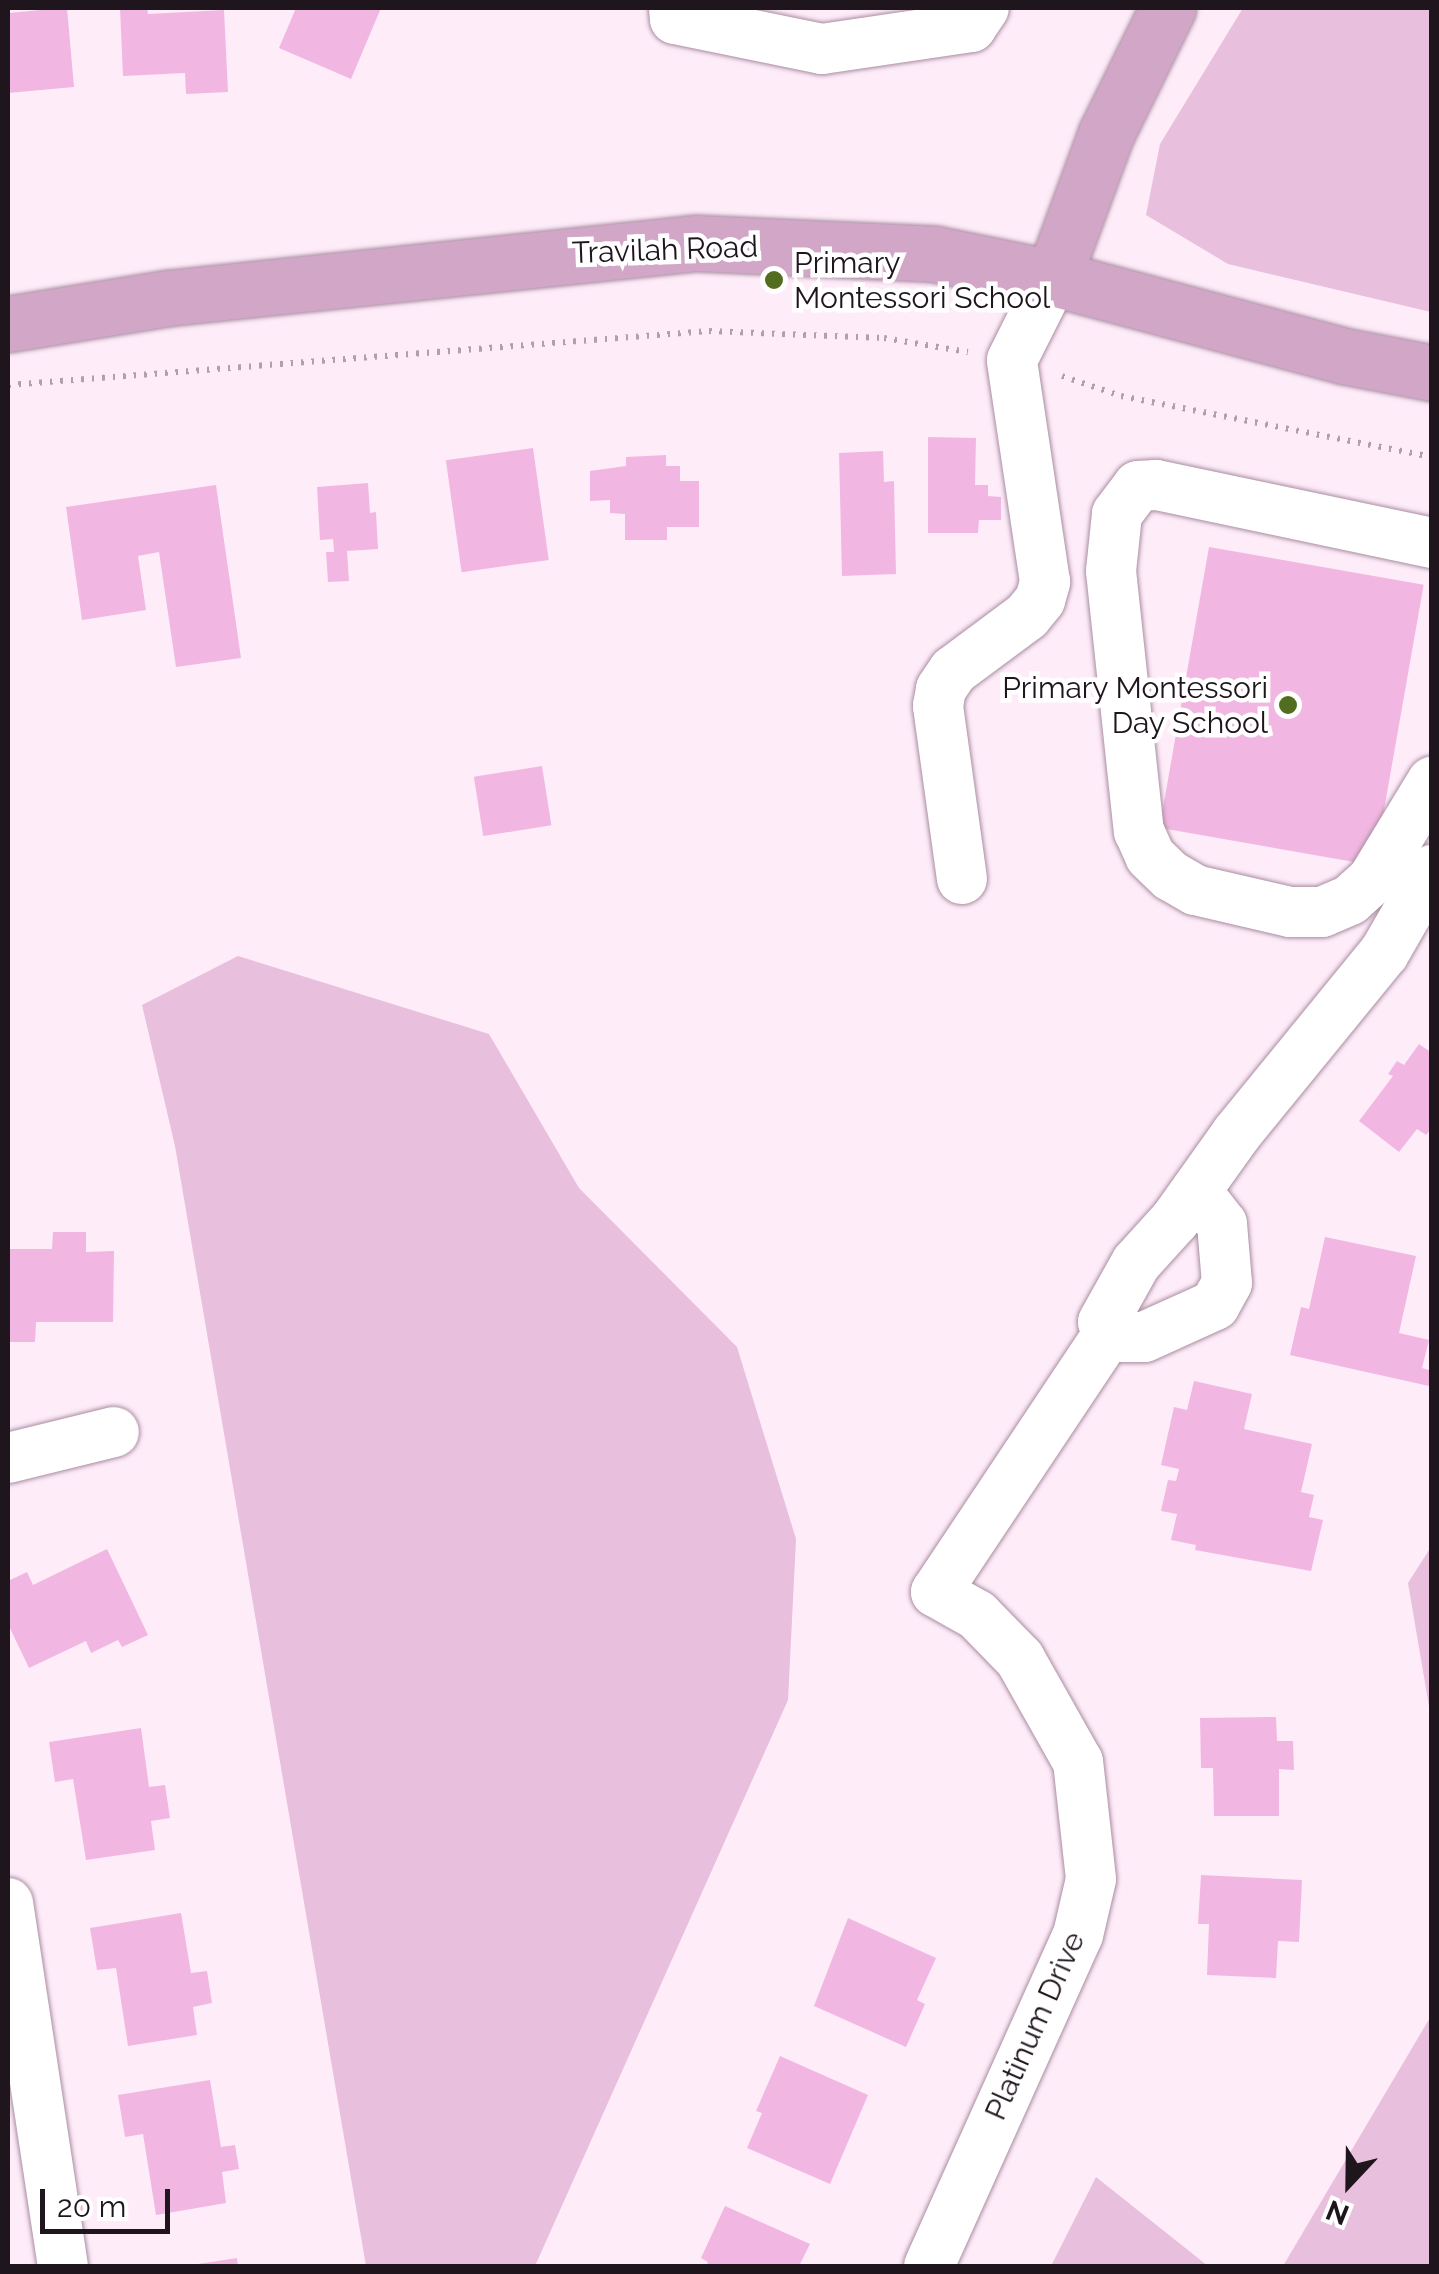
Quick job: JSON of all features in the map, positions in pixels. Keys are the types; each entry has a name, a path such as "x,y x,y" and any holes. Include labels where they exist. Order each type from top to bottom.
{"main road":[{"path":"1054,278 1106,134 1168,8"},
{"name":"Travilah Road","path":"8,324 168,298 696,243 934,254 1054,278 1344,356 1432,373"}],"street":[{"path":"674,8 675,19 822,49 888,22 971,27 984,8"},
{"path":"962,879 938,730 941,689 952,671 1026,616 1040,600 1045,582 1012,360 1054,278"},
{"path":"1432,543 1156,485 1138,486 1116,514 1111,571 1139,831 1150,856 1172,876 1195,890 1290,912 1322,912 1350,900 1373,879 1432,782"},
{"path":"1196,1191 1222,1224 1227,1283 1215,1305 1144,1337 1118,1337 1104,1322 1136,1263 1384,953 1432,870"},
{"name":"Platinum Drive","path":"929,2266 1078,1935 1091,1879 1078,1762 1020,1658 977,1615 936,1592 1112,1330"},
{"path":"8,1458 114,1432"},
{"path":"8,1903 63,2266"}],"path":[{"path":"8,386 710,331 884,338 1012,360 1122,396 1432,457"}],"shaded area":[{"path":"1243,8 1431,8 1431,312 1228,264 1146,215 1160,144"},
{"path":"238,956 489,1034 579,1188 737,1347 796,1539 788,1700 535,2266 366,2266 175,1146 142,1005"},
{"path":"1431,1547 1431,1718 1408,1583"},
{"path":"1431,2016 1431,2266 1283,2266"},
{"path":"1096,2177 1208,2266 1051,2266"}],"building":[{"path":"67,8 74,87 8,93 8,13"},
{"path":"120,8 147,8 148,14 224,10 228,92 186,94 185,73 123,76"},
{"path":"296,8 381,8 351,79 279,48"},
{"path":"928,437 976,438 975,485 988,485 988,496 1001,497 1001,520 979,520 978,533 928,533"},
{"path":"533,448 549,560 462,572 446,460"},
{"path":"883,451 884,482 894,481 896,574 842,576 839,453"},
{"path":"666,455 666,466 680,466 680,481 699,481 699,527 667,527 667,540 625,540 625,514 610,513 610,500 590,501 590,471 626,466 626,457"},
{"path":"368,483 370,513 376,512 378,549 347,551 349,581 328,582 326,552 334,552 333,539 320,540 317,487"},
{"path":"216,485 241,658 176,667 159,552 138,556 146,610 82,620 66,507"},
{"name":"Primary Montessori Day School","path":"1209,547 1424,585 1374,866 1160,828"},
{"path":"542,766 551,825 483,836 474,777"},
{"path":"1419,1044 1432,1053 1432,1128 1426,1135 1417,1129 1399,1152 1359,1121 1393,1076 1388,1074 1397,1061 1404,1065"},
{"path":"53,1232 86,1232 86,1252 114,1251 113,1322 36,1322 35,1342 8,1342 8,1249 52,1249"},
{"path":"1325,1237 1416,1256 1399,1333 1429,1340 1422,1368 1432,1371 1429,1386 1290,1355 1301,1307 1309,1309"},
{"path":"1194,1381 1252,1394 1244,1429 1312,1444 1301,1492 1314,1495 1309,1517 1323,1520 1311,1571 1195,1550 1196,1545 1171,1540 1177,1514 1161,1511 1168,1480 1176,1481 1179,1469 1161,1465 1174,1407 1187,1410"},
{"path":"107,1549 148,1635 122,1647 118,1640 91,1653 86,1641 29,1668 8,1624 8,1581 27,1572 33,1585"},
{"path":"1276,1717 1277,1741 1293,1741 1294,1770 1279,1769 1279,1816 1214,1816 1213,1768 1201,1768 1200,1718"},
{"path":"141,1728 149,1787 165,1785 170,1818 151,1821 155,1850 86,1860 73,1779 55,1782 49,1742"},
{"path":"1201,1875 1302,1880 1299,1942 1278,1941 1276,1978 1207,1975 1209,1924 1198,1924"},
{"path":"181,1913 191,1973 207,1971 212,2003 193,2007 197,2035 128,2046 116,1968 97,1970 90,1928"},
{"path":"848,1918 936,1958 917,2000 925,2004 906,2047 814,2006"},
{"path":"780,2056 868,2095 830,2184 747,2148 762,2113 756,2111"},
{"path":"210,2080 221,2147 235,2145 239,2169 222,2172 226,2203 156,2215 143,2134 125,2137 118,2095"},
{"path":"725,2206 810,2244 799,2266 706,2266 708,2262 701,2258"},
{"path":"237,2258 238,2266 198,2266 198,2264"}],"place":[{"name":"Primary Montessori School","path":"774,280"},
{"name":"Primary Montessori Day School","path":"1288,705"}]}
